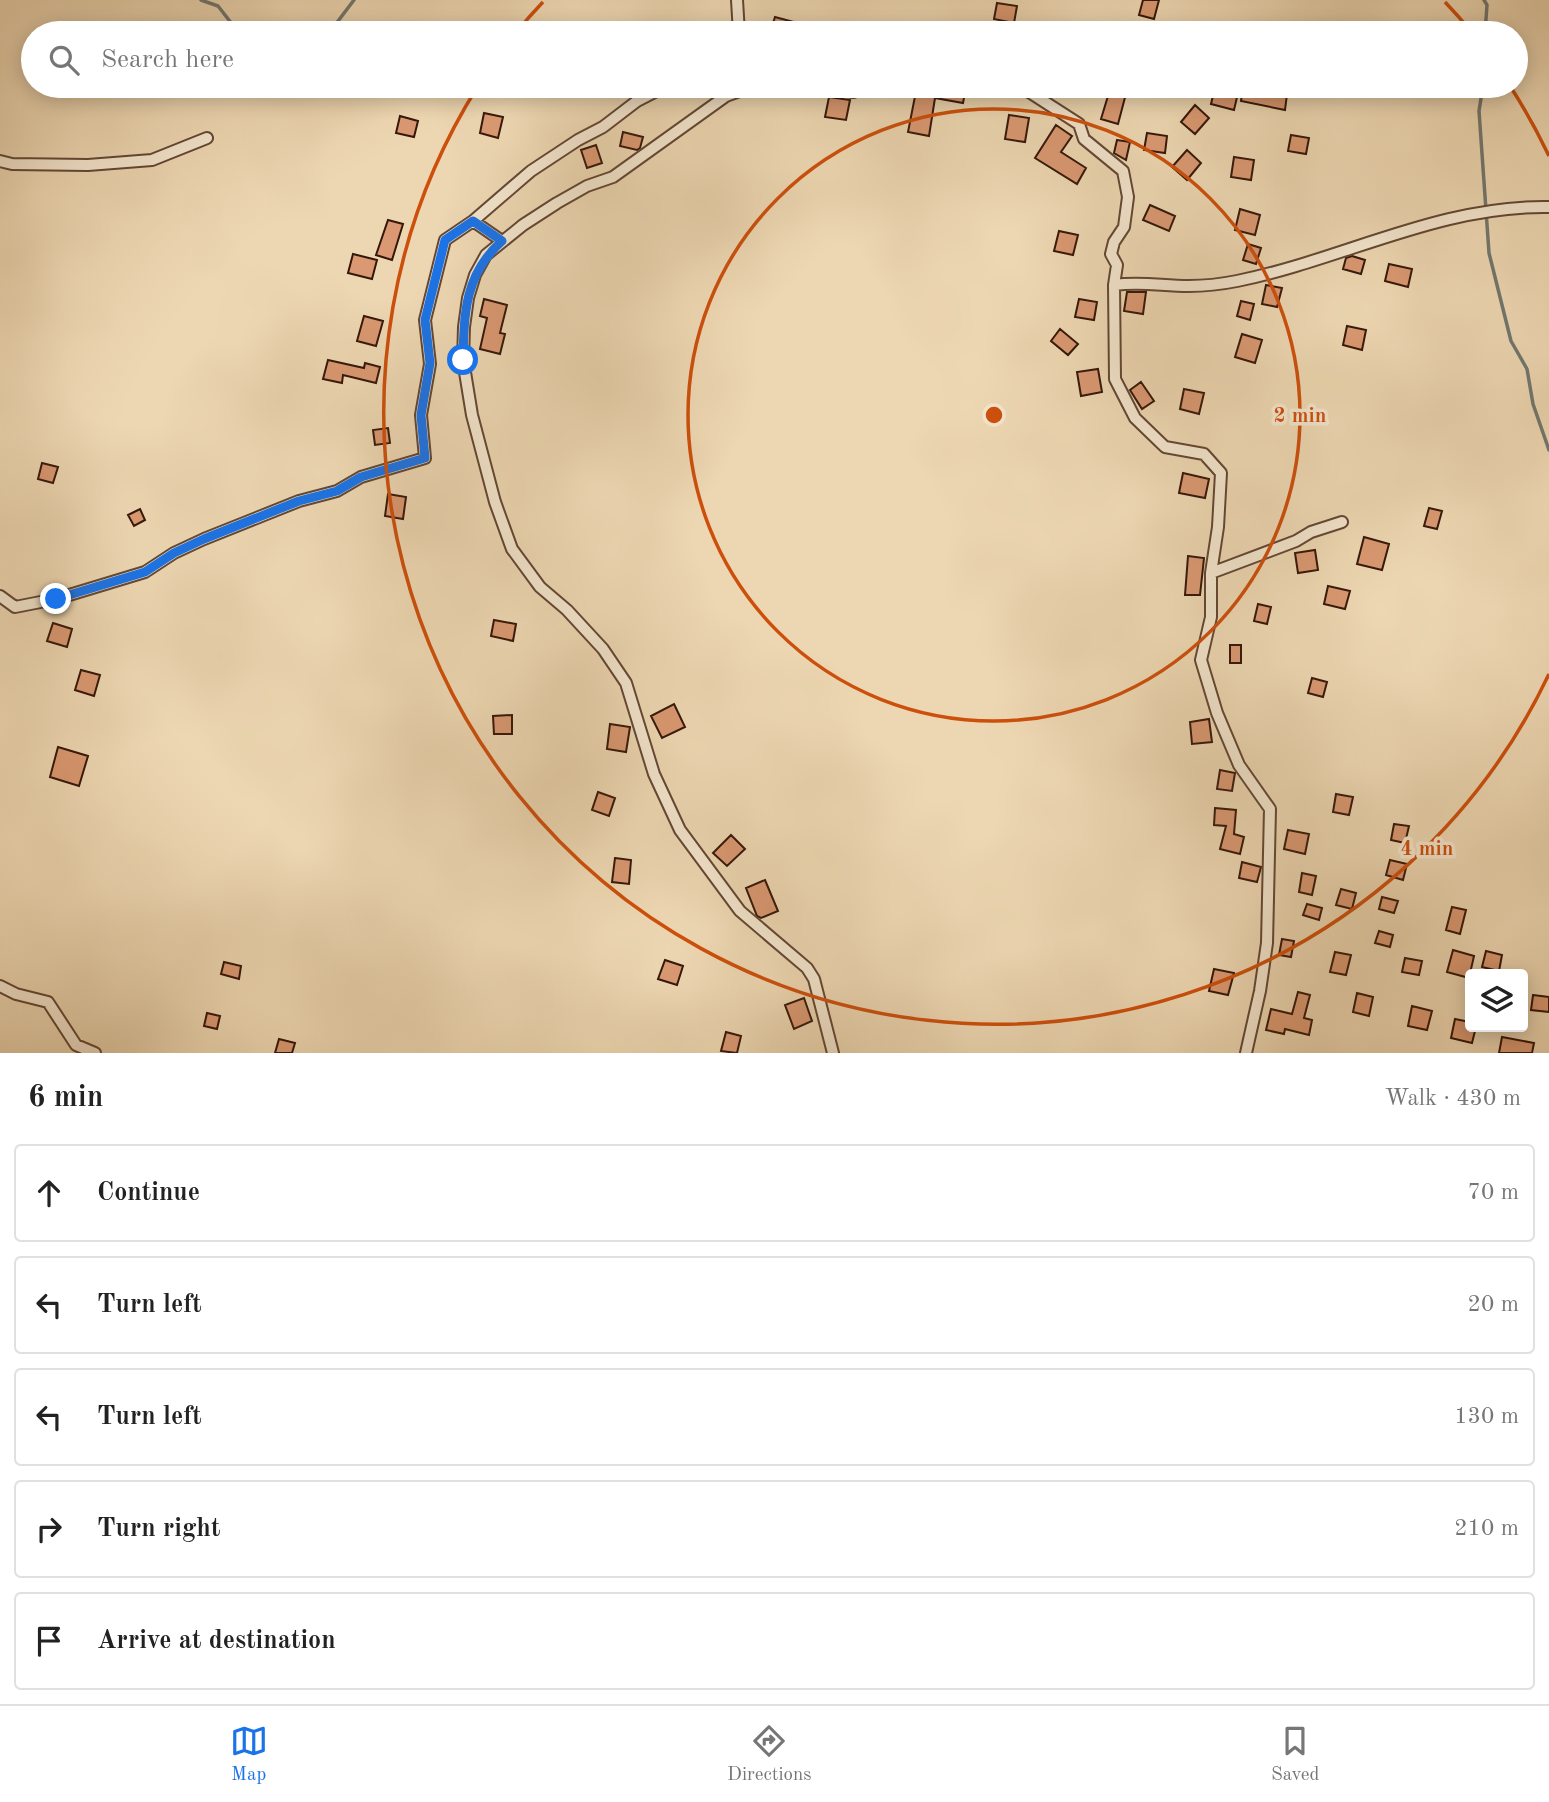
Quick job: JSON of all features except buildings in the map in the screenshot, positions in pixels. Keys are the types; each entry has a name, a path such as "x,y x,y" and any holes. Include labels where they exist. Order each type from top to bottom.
{"street":[{"path":"737,0 738,21"},
{"path":"0,596 15,607 56,599 118,581 145,572 174,553 204,539 299,501 337,491 361,477 425,458 421,415 430,363 425,320 445,240 473,221 531,171 603,127 643,98"},
{"path":"723,98 613,177 587,186 523,225 486,255 475,275 468,298 463,360 472,415 495,502 512,549 540,587 567,610 603,649 626,683 654,774 680,830 740,911 807,968 814,979 833,1053"},
{"path":"1039,98 1079,124 1084,139 1123,171 1128,197 1124,227 1114,242 1111,254 1117,265 1114,285 1115,379 1135,418 1165,447 1204,454 1221,473 1218,527 1211,573 1211,617 1201,660 1217,713 1239,765 1270,809 1267,943 1260,991 1246,1053"},
{"path":"0,161 12,164 88,165 152,160 207,138"},
{"path":"1114,285 1137,281 1190,286 1236,281 1434,221 1496,210 1549,206"},
{"path":"473,221 502,241"},
{"path":"1211,573 1342,522"},
{"path":"0,986 16,994 48,1002 76,1045 95,1053"}],"waterway":[{"path":"201,0 218,6 230,21"},
{"path":"338,21 354,0"},
{"path":"1484,0 1487,5 1486,21"},
{"path":"1481,98 1479,111 1489,253 1511,341 1527,369 1533,404 1549,450"}],"route":[{"path":"56,599 145,572 174,553 204,539 299,501 337,491 361,477 425,458 421,415 430,363 425,320 445,240 473,221 502,241 486,255 475,275 468,298 463,360"}]}
